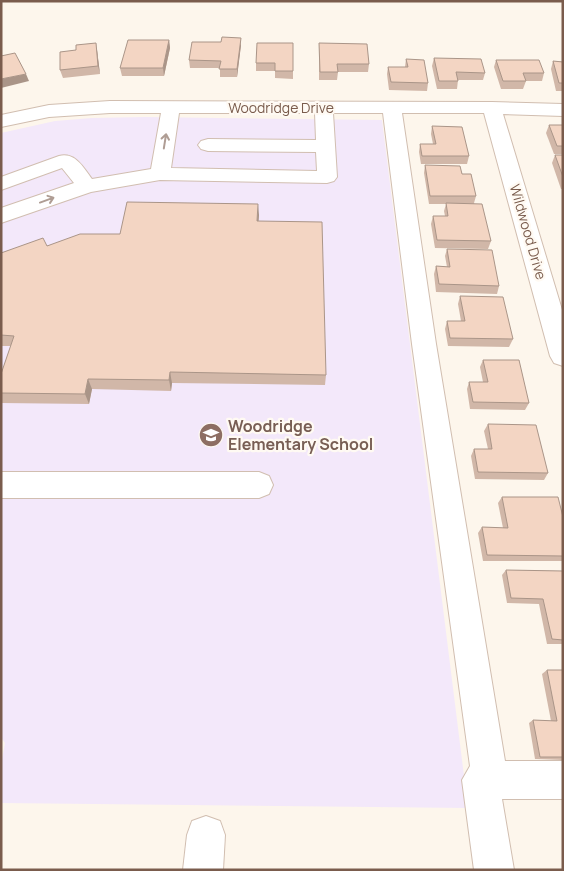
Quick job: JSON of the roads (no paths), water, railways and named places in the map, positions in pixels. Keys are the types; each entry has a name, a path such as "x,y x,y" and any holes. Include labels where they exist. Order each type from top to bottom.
{"street":[{"path":"160,174 170,107"},
{"name":"Woodridge Drive","path":"1,121 32,114 78,108 492,108 563,110"},
{"path":"1,216 87,186 160,174 327,177 324,108"},
{"path":"392,108 424,344 490,780"},
{"name":"Wildwood Drive","path":"492,108 563,356"},
{"path":"208,145 326,146"},
{"path":"1,184 66,160 87,186"},
{"path":"1,485 259,486"},
{"path":"494,870 481,780 563,780"}],"place":[{"name":"Woodridge Elementary School","path":"211,435"}]}
